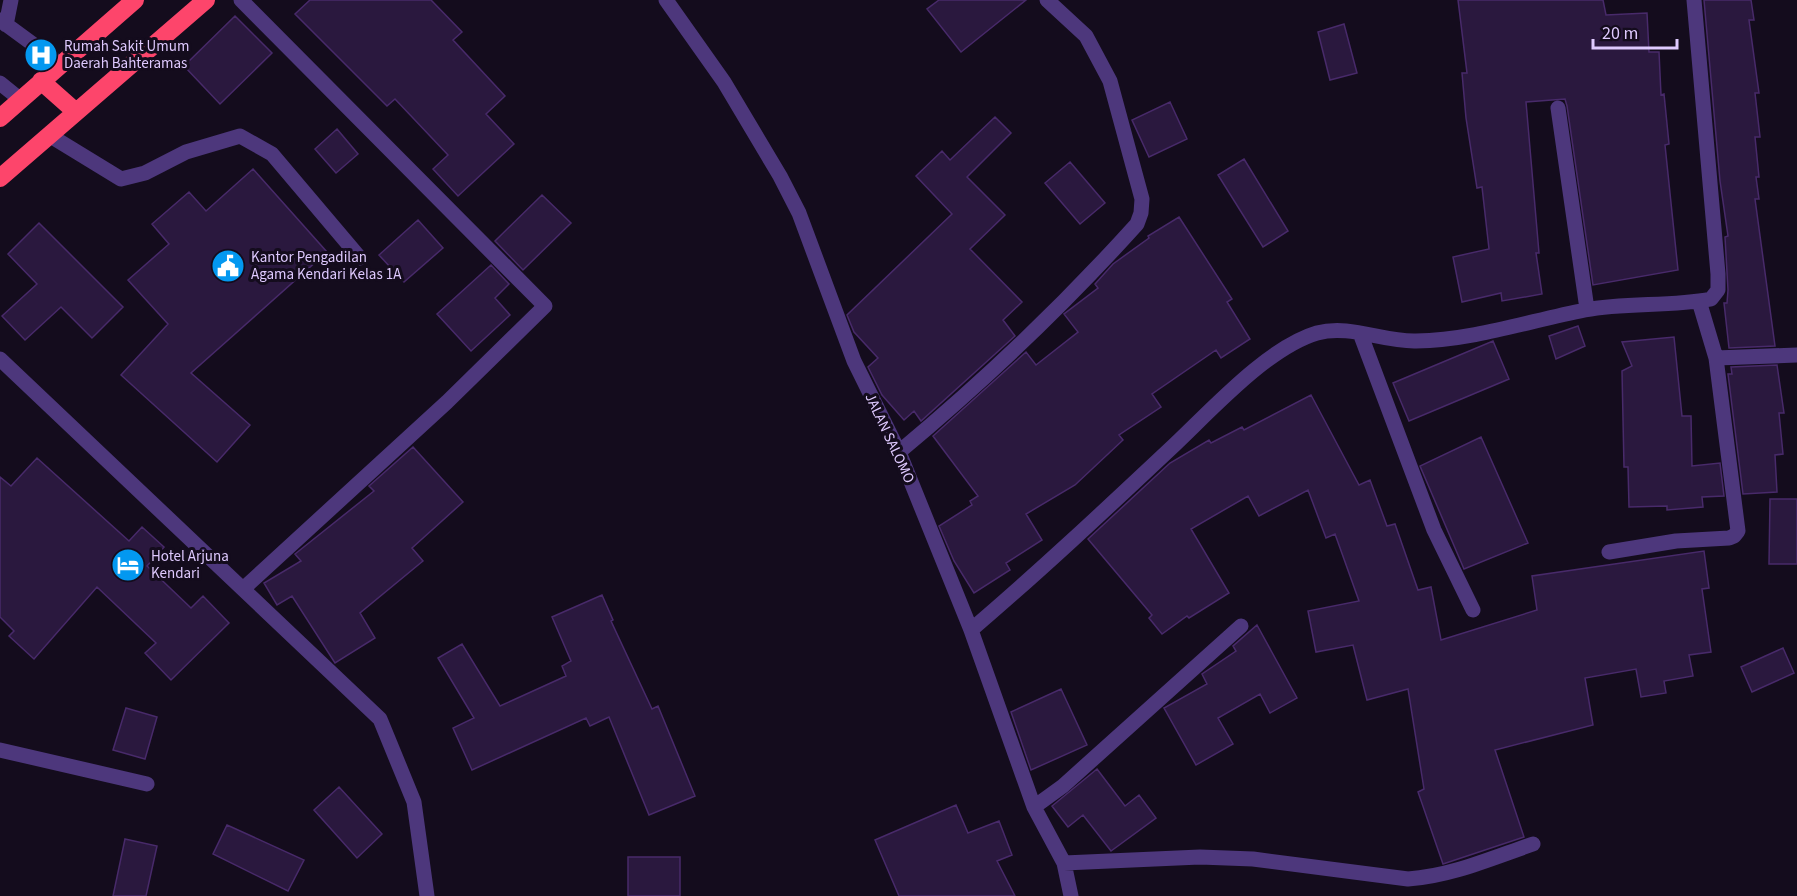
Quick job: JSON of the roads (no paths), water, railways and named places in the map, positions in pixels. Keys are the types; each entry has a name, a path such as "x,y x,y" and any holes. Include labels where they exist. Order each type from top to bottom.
{"highway":[{"path":"0,118 135,0"},
{"path":"0,178 206,0"},
{"path":"41,81 76,112"}],"street":[{"path":"11,0 3,23 60,64"},
{"path":"241,0 545,306 447,402 243,589"},
{"name":"JALAN SALOMO","path":"666,0 724,82 780,176 809,238 854,361 899,452 971,630 1034,807 1064,862 1071,896"},
{"path":"899,452 951,409 1066,297 1137,224 1141,213 1140,191 1110,81 1086,36 1047,0"},
{"path":"971,630 1043,569 1250,375 1297,343 1316,334 1337,329 1416,341 1520,325 1587,309 1699,302 1711,299 1716,294 1718,274 1695,0"},
{"path":"0,83 21,100"},
{"path":"1558,108 1587,309"},
{"path":"49,135 121,179 145,173 186,152 240,136 272,154 360,258"},
{"path":"1610,552 1676,542 1729,538 1738,531 1716,358 1699,302"},
{"path":"1360,333 1434,530 1473,610"},
{"path":"1716,358 1797,355"},
{"path":"0,359 380,718 414,802 427,896"},
{"path":"1034,807 1063,786 1241,626"},
{"path":"0,750 147,784"},
{"path":"1064,862 1200,857 1253,860 1408,879 1430,878 1453,872 1533,844"}],"place":[{"name":"Rumah Sakit Umum Daerah Bahteramas","path":"41,55"},
{"name":"Kantor Pengadilan Agama Kendari Kelas 1A","path":"228,266"},
{"name":"Hotel Arjuna Kendari","path":"128,565"}]}
